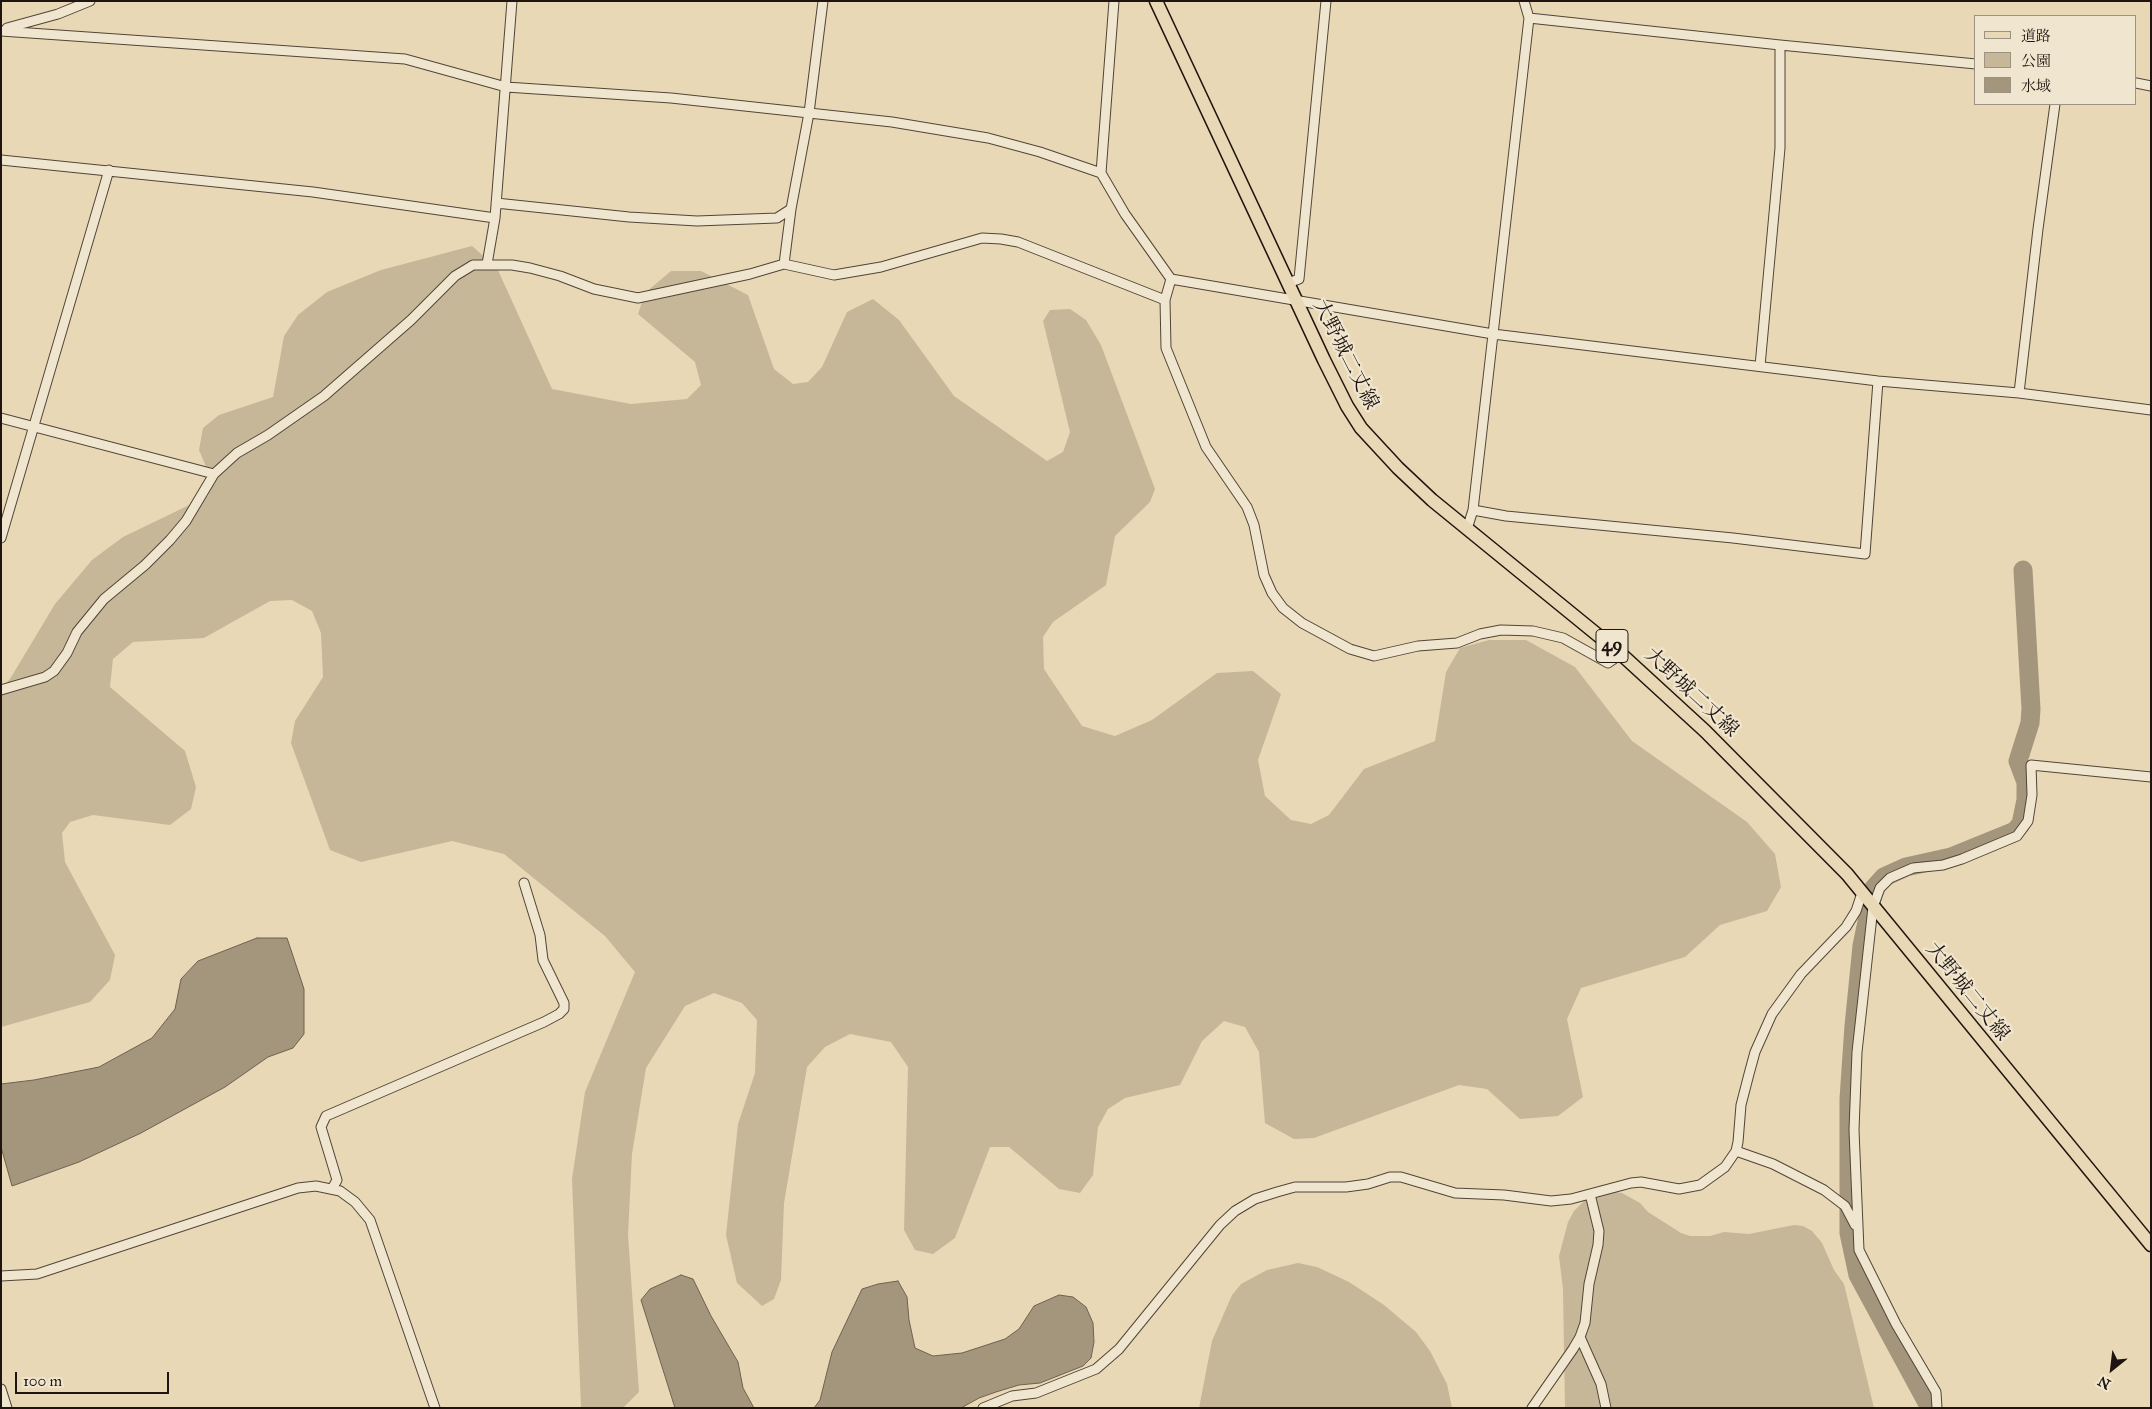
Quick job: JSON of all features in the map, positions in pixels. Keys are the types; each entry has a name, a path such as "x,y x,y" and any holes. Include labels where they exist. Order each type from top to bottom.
{"main road":[{"name":"大野城二丈線","path":"1156,1 1296,302 1347,406 1361,428 1398,468 1467,529 1621,654 1705,731 1847,874 2151,1244"}],"street":[{"path":"1,30 58,14 90,1"},
{"path":"487,264 495,218 512,1"},
{"path":"784,264 791,209 809,113 823,1"},
{"path":"1114,1 1101,174 1140,237 1171,279 1296,302 1493,334 1878,381 2019,393 2151,410"},
{"path":"1288,283 1299,279 1326,1"},
{"path":"1467,529 1473,510 1529,18 1524,1"},
{"path":"1529,18 1780,46 1974,64"},
{"path":"1,30 405,59 506,87 671,98 892,122 988,138 1040,152 1101,174"},
{"path":"1760,366 1780,148 1780,46"},
{"path":"2137,83 2151,86"},
{"path":"2019,393 2055,105"},
{"path":"1,160 313,192 495,218"},
{"path":"1,538 109,170"},
{"path":"496,203 630,217 697,221 777,218 791,209"},
{"path":"1,690 44,677 54,671 67,653 77,632 104,599 145,565 186,521 214,474 237,453 268,435 324,396 411,320 455,276 473,265 512,265 530,268 560,276 594,289 638,298 750,274 784,264 834,275 882,267 982,238 1018,242 1165,300"},
{"path":"1171,279 1165,300 1166,348 1206,447 1247,507 1254,525 1264,575 1272,593 1283,608 1302,623 1341,644 1374,656 1418,646 1457,643 1480,634 1501,630 1533,631 1563,638 1608,664 1621,654"},
{"path":"1473,510 1506,516 1733,538 1865,554 1878,381"},
{"path":"1,418 214,474"},
{"path":"1937,1408 1936,1392 1870,1276 1859,1250 1854,1130 1855,1091 1857,1052 1873,906 1880,888 1890,878 1913,868 1943,865 1962,859 2017,836 2028,821 2032,795 2032,765 2151,777"},
{"path":"332,1189 337,1180 321,1127 326,1116 544,1022 564,1009 564,1003 543,960 540,935 524,883"},
{"path":"983,1408 1012,1396 1036,1393 1096,1369 1119,1349 1220,1226 1235,1212 1255,1199 1295,1187 1346,1187 1368,1184 1390,1177 1401,1177 1455,1193 1504,1195 1551,1201 1571,1199 1631,1182 1680,1189 1700,1185 1725,1167 1736,1151 1741,1106 1748,1074 1755,1052 1772,1014 1801,974 1846,927 1856,911 1862,893"},
{"path":"1736,1151 1773,1164 1824,1190 1845,1206 1857,1229"},
{"path":"1,1276 37,1274 298,1188 316,1186 340,1191 355,1202 370,1220 435,1408"},
{"path":"1532,1408 1580,1337 1585,1323 1588,1284 1598,1245 1599,1231 1590,1194"},
{"path":"1580,1337 1601,1384 1606,1408"},
{"path":"1,1389 7,1408"}],"green space":[{"path":"472,246 497,268 552,389 631,404 687,399 701,385 695,362 638,314 645,293 671,271 701,271 748,295 774,369 793,384 808,382 822,367 847,312 873,299 899,320 954,396 1047,461 1063,452 1070,432 1043,321 1050,310 1070,309 1086,320 1101,345 1155,489 1150,502 1115,536 1106,585 1053,622 1043,637 1044,669 1082,726 1115,736 1152,720 1217,673 1253,671 1281,694 1258,760 1265,796 1291,820 1311,824 1329,815 1364,769 1435,741 1446,672 1460,648 1489,640 1526,640 1575,667 1632,741 1747,822 1775,854 1781,887 1767,911 1720,925 1685,957 1581,988 1567,1019 1583,1097 1558,1116 1520,1119 1487,1089 1459,1085 1314,1138 1294,1139 1265,1123 1259,1052 1245,1027 1224,1021 1202,1041 1180,1085 1125,1098 1108,1109 1098,1127 1093,1175 1080,1193 1059,1189 1009,1147 990,1147 955,1238 933,1254 915,1250 904,1230 908,1067 891,1042 850,1034 825,1047 807,1067 784,1203 781,1280 774,1299 762,1306 737,1283 726,1235 738,1124 755,1073 757,1020 742,1003 714,993 685,1006 646,1068 632,1154 628,1235 639,1392 623,1408 581,1408 572,1179 585,1092 635,972 605,936 504,854 452,841 361,862 330,850 291,743 295,721 323,677 321,633 312,611 292,600 270,601 204,638 133,642 113,659 110,687 185,751 196,787 191,809 170,825 93,815 70,822 62,833 65,862 115,955 110,980 90,1002 1,1027 1,688 10,679 55,604 92,560 123,537 208,496 212,481 199,450 203,428 219,415 273,397 284,336 298,315 327,292 381,270"},
{"path":"1608,1191 1622,1193 1640,1203 1648,1212 1681,1233 1690,1236 1710,1236 1724,1232 1749,1234 1794,1225 1803,1226 1812,1231 1822,1243 1834,1270 1844,1284 1874,1408 1565,1408 1563,1289 1559,1256 1568,1222 1574,1211 1589,1196"},
{"path":"1298,1263 1317,1267 1349,1282 1384,1305 1416,1332 1430,1351 1447,1384 1452,1408 1199,1408 1212,1341 1232,1295 1241,1284 1267,1270"}],"water":[{"path":"257,938 287,938 304,989 304,1034 293,1048 268,1057 225,1087 141,1133 79,1162 12,1186 1,1147 1,1084 34,1080 99,1067 152,1038 175,1009 181,979 198,961"},
{"path":"681,1275 693,1279 711,1316 738,1362 743,1388 754,1408 675,1408 641,1300 650,1289"},
{"path":"898,1281 907,1297 909,1320 915,1348 933,1356 962,1353 1005,1339 1019,1329 1034,1306 1059,1295 1073,1297 1086,1307 1093,1323 1094,1342 1091,1358 1083,1366 1040,1383 1019,1385 996,1392 979,1398 961,1408 814,1408 820,1400 832,1352 862,1289"}],"waterway":[{"path":"1930,1408 1858,1275 1849,1233 1849,1099 1862,946 1874,888 1884,877 1906,867 1951,857 2015,831 2021,824 2026,800 2026,782 2018,761 2030,723 2031,709 2023,570"}]}
